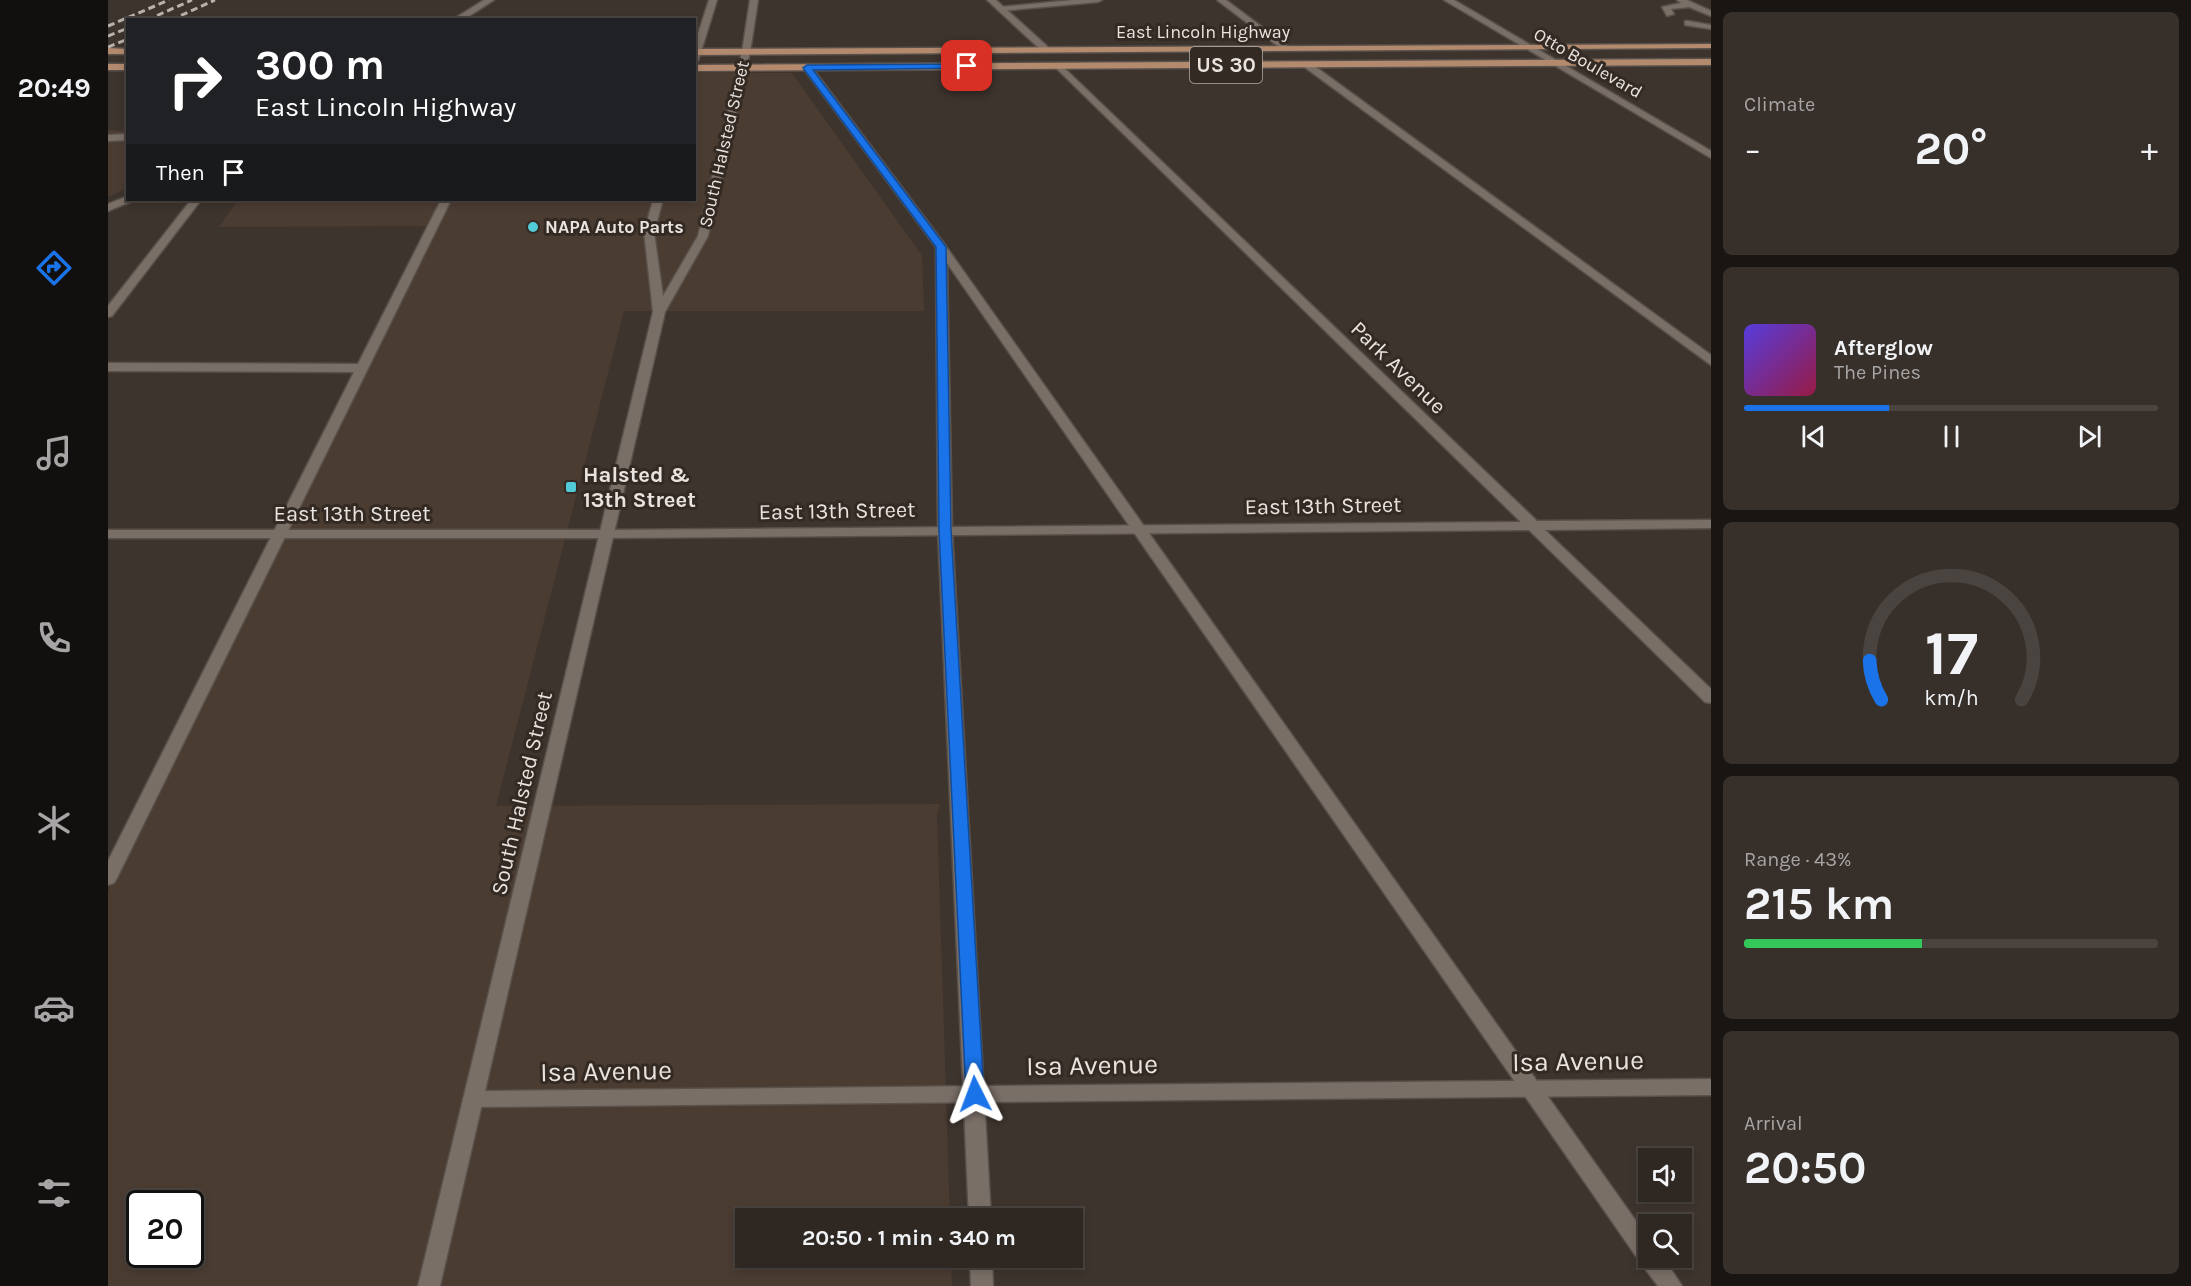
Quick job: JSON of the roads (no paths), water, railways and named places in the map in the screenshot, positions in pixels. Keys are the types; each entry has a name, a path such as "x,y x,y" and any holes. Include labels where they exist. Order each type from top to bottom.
{"main road":[{"name":"East Lincoln Highway","path":"696,51 1711,46"},
{"path":"108,51 126,52"},
{"name":"East Lincoln Highway","path":"741,68 1711,62"},
{"path":"108,67 126,67"},
{"name":"US 30","path":"696,68 741,68"}],"street":[{"path":"459,18 490,0"},
{"path":"696,51 713,0"},
{"name":"South Halsted Street","path":"429,1286 659,312 703,236 746,51 754,0"},
{"path":"991,0 1045,50"},
{"path":"1001,9 1098,0"},
{"path":"1221,0 1286,48"},
{"name":"Otto Boulevard","path":"1448,0 1711,155"},
{"path":"1670,14 1666,7 1685,2 1711,14"},
{"path":"1688,23 1711,27"},
{"path":"1306,64 1711,361"},
{"name":"Park Avenue","path":"1059,66 1711,698"},
{"path":"807,68 941,247 1638,1240"},
{"path":"108,138 126,138"},
{"path":"108,208 126,200"},
{"path":"108,314 195,201"},
{"path":"108,878 446,201"},
{"name":"South Halsted Street","path":"658,201 650,232 659,312"},
{"path":"941,247 945,530 980,1208"},
{"path":"108,367 363,368"},
{"name":"East 13th Street","path":"108,534 607,534 1711,524"},
{"name":"Isa Avenue","path":"473,1099 1711,1087"},
{"path":"981,1268 982,1286"},
{"path":"1658,1268 1671,1286"}],"railway":[{"path":"127,18 169,0"},
{"path":"152,18 192,0"},
{"path":"175,18 215,0"},
{"path":"108,26 126,18"},
{"path":"108,36 126,29"},
{"path":"108,47 126,40"}],"place":[{"name":"NAPA Auto Parts","path":"533,227"},
{"name":"Halsted & 13th Street","path":"571,487"}]}
